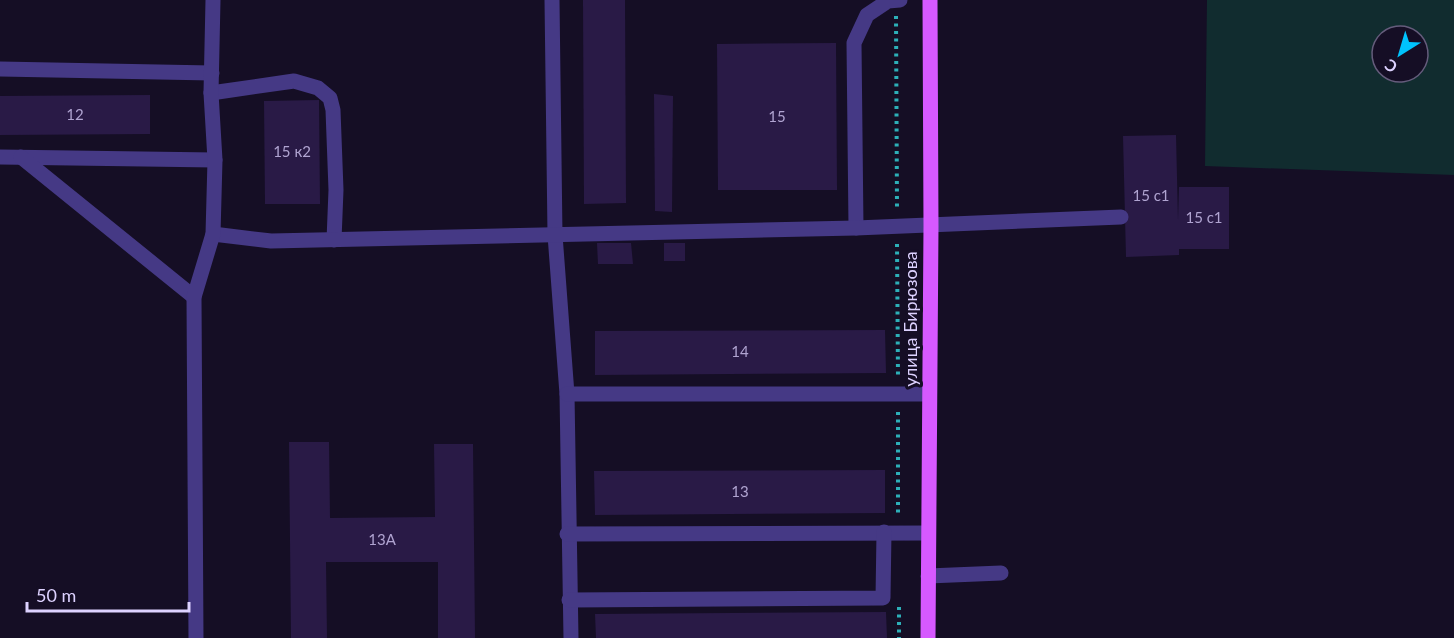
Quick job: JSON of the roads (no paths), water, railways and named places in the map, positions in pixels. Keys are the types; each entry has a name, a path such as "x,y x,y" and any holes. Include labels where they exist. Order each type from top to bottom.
{"main road":[{"name":"улица Бирюзова","path":"927,638 931,226 930,0"}],"street":[{"path":"196,638 194,297 213,234 215,160 211,93 213,0"},
{"path":"552,0 555,235 567,394 567,534 571,638"},
{"path":"856,228 854,43 867,15 888,1 898,0"},
{"path":"0,69 212,73"},
{"path":"211,93 294,81 318,88 330,98 333,110 336,190 334,240"},
{"path":"0,157 215,160"},
{"path":"21,157 194,297"},
{"path":"213,234 271,241 334,240 897,227 1121,217"},
{"path":"567,394 930,394"},
{"path":"569,600 883,598 891,532"},
{"path":"567,534 928,533"},
{"path":"928,576 1001,573"}]}
